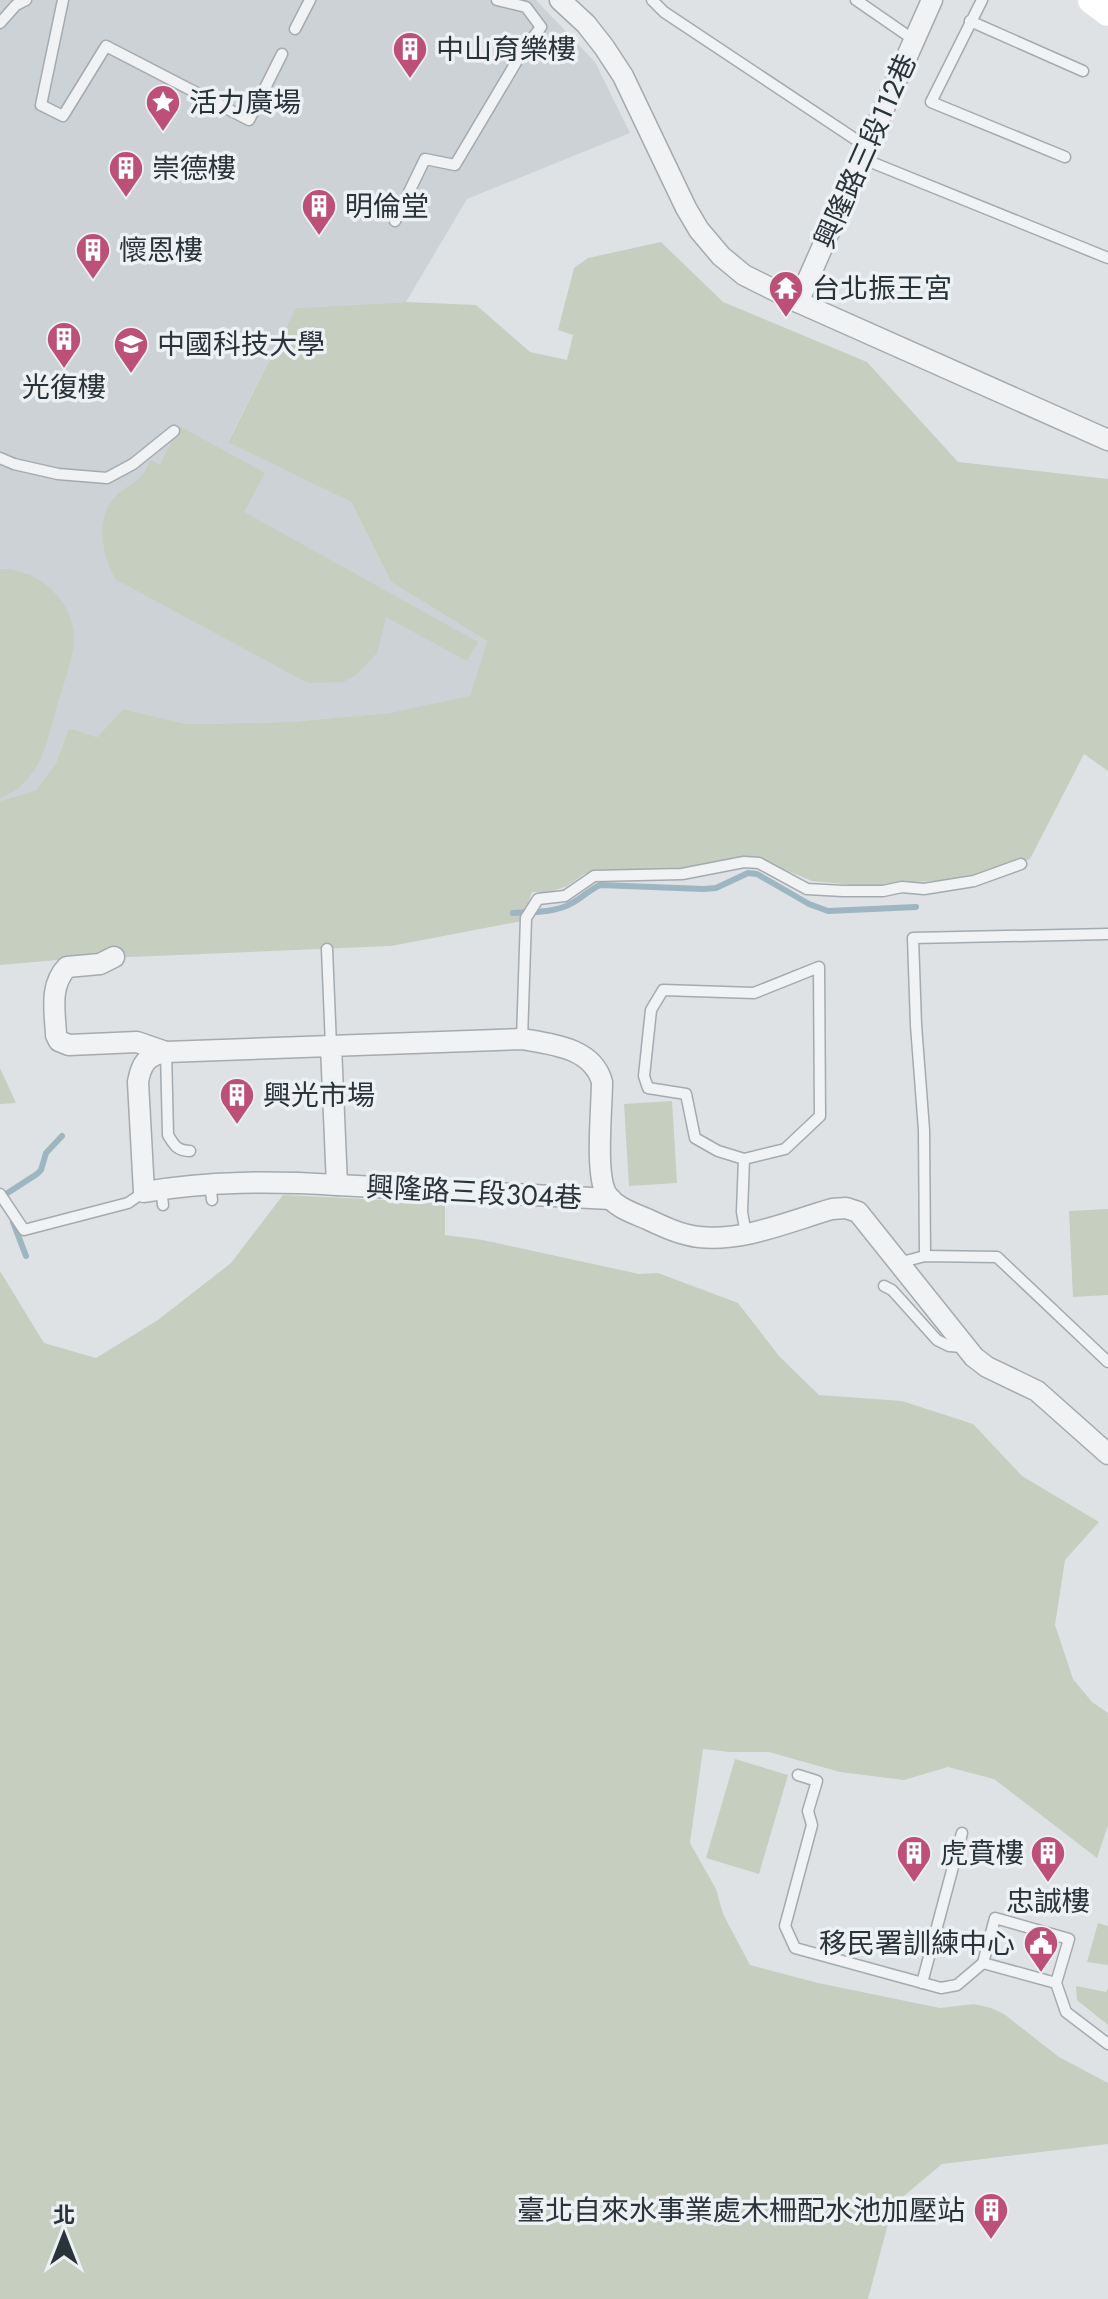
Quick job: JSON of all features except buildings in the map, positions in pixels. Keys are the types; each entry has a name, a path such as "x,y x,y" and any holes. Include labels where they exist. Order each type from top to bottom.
{"main road":[{"path":"1092,0 1108,12"}],"street":[{"path":"560,0 586,24 623,76 699,230 721,256 744,275 1108,440"},
{"name":"興隆路三段112巷","path":"798,302 932,0"},
{"name":"興隆路三段304巷","path":"114,957 100,964 67,967 58,977 55,1018 59,1041 69,1045 137,1042 166,1052 522,1039 567,1048 584,1056 599,1071 602,1082 602,1181 611,1199 627,1211 679,1233 714,1238 746,1234 832,1209 846,1208 858,1212 965,1348 987,1367 1037,1391 1108,1454"},
{"name":"興隆路三段304巷","path":"331,1046 337,1185"},
{"path":"156,1195 138,1082 140,1070 148,1058 166,1052"},
{"name":"興隆路三段304巷","path":"156,1195 211,1191 269,1181 611,1199"}],"lane":[{"path":"0,23 16,5 26,0"},
{"path":"63,0 41,105 63,116 106,46 249,120 282,54"},
{"path":"295,29 310,0"},
{"path":"395,221 425,159 455,165 524,49 541,27 526,7 497,0"},
{"path":"652,0 664,12 864,152 1108,258"},
{"path":"856,0 914,40"},
{"path":"982,0 931,102 1065,157"},
{"path":"970,21 1083,71"},
{"path":"0,458 58,474 107,478 133,464 174,431"},
{"path":"522,1039 526,918 538,899 565,896 594,876 682,874 744,862 759,863 807,889 883,891 902,887 924,889 974,881 1021,864"},
{"path":"925,1256 924,1130 913,938 1108,934"},
{"path":"327,949 331,1046"},
{"path":"819,967 820,1116 785,1149 744,1159 718,1151 695,1138 686,1094 648,1088 644,1076 651,1010 663,990 754,993 819,967"},
{"path":"166,1052 168,1135 174,1146 190,1151"},
{"path":"744,1159 742,1212 746,1234"},
{"name":"興隆路三段304巷","path":"0,1194 24,1230 156,1195"},
{"path":"898,1263 925,1256 997,1257 1108,1362"},
{"path":"884,1286 892,1290 937,1340 949,1346 965,1348"},
{"path":"798,1775 817,1781 808,1811 812,1825 785,1926 795,1948 941,1988 957,1985 983,1963 995,1918 1069,1939 1056,1983 1066,2012 1108,2044"},
{"path":"922,1983 962,1833"},
{"path":"983,1963 1056,1983"}],"shaded area":[{"name":"中國科技大學","path":"0,0 536,0 595,62 630,133 467,199 406,302 296,308 228,441 351,502 391,582 487,641 470,697 389,713 290,722 187,724 123,709 97,737 69,728 56,763 36,790 0,801"}],"green space":[{"path":"661,242 723,302 867,362 958,462 1108,479 1108,771 1084,754 1030,859 954,880 874,887 812,881 751,858 734,858 681,870 595,870 550,892 532,892 522,921 391,946 0,965 0,801 36,790 56,763 69,728 97,737 123,709 187,724 290,722 389,713 470,696 487,641 391,582 351,502 228,442 296,308 406,302 476,305 530,352 567,360 573,335 558,330 574,268 588,258"},
{"path":"179,426 265,473 244,512 478,642 467,661 386,617 377,653 356,675 343,682 308,683 115,579 102,536 109,505 141,476 151,460 160,465"},
{"path":"0,569 30,575 55,593 71,619 74,633 70,662 40,759 25,782 0,798"},
{"path":"0,1068 16,1103 0,1104"},
{"path":"672,1101 677,1183 629,1186 624,1104"},
{"path":"283,1195 445,1203 445,1235 483,1240 639,1274 658,1273 738,1303 779,1356 819,1395 902,1401 973,1424 1022,1476 1099,1522 1065,1560 1055,1625 1073,1679 1092,1702 1108,1713 1108,1825 1097,1858 994,1779 948,1767 904,1780 840,1772 769,1752 703,1749 690,1843 716,1889 723,1914 750,1965 818,1983 940,2008 974,2004 1004,2014 1059,2057 1108,2083 1108,2144 942,2164 893,2205 868,2299 0,2299 0,1271 44,1343 96,1358 158,1320 231,1263"},
{"path":"1108,1209 1108,1295 1073,1297 1069,1211"},
{"path":"735,1759 788,1775 759,1874 706,1858"},
{"path":"1098,1923 1108,1926 1108,1965 1087,1962"},
{"path":"1076,1986 1106,1992 1108,1988 1108,2025 1077,2000"}],"waterway":[{"path":"513,913 559,909 600,885 716,888 748,873 757,874 809,904 828,911 916,907"},
{"path":"6,1194 41,1170 46,1153 62,1136"},
{"path":"13,1222 26,1256"}],"place":[{"name":"中山育樂樓","path":"410,80"},
{"name":"活力廣場","path":"163,133"},
{"name":"崇德樓","path":"126,199"},
{"name":"明倫堂","path":"319,237"},
{"name":"懷恩樓","path":"93,281"},
{"name":"台北振王宮","path":"786,319"},
{"name":"光復樓","path":"64,370"},
{"name":"中國科技大學","path":"131,375"},
{"name":"興光市場","path":"237,1126"},
{"name":"虎賁樓","path":"914,1884"},
{"name":"忠誠樓","path":"1048,1884"},
{"name":"移民署訓練中心","path":"1041,1974"},
{"name":"臺北自來水事業處木柵配水池加壓站","path":"991,2241"}]}
